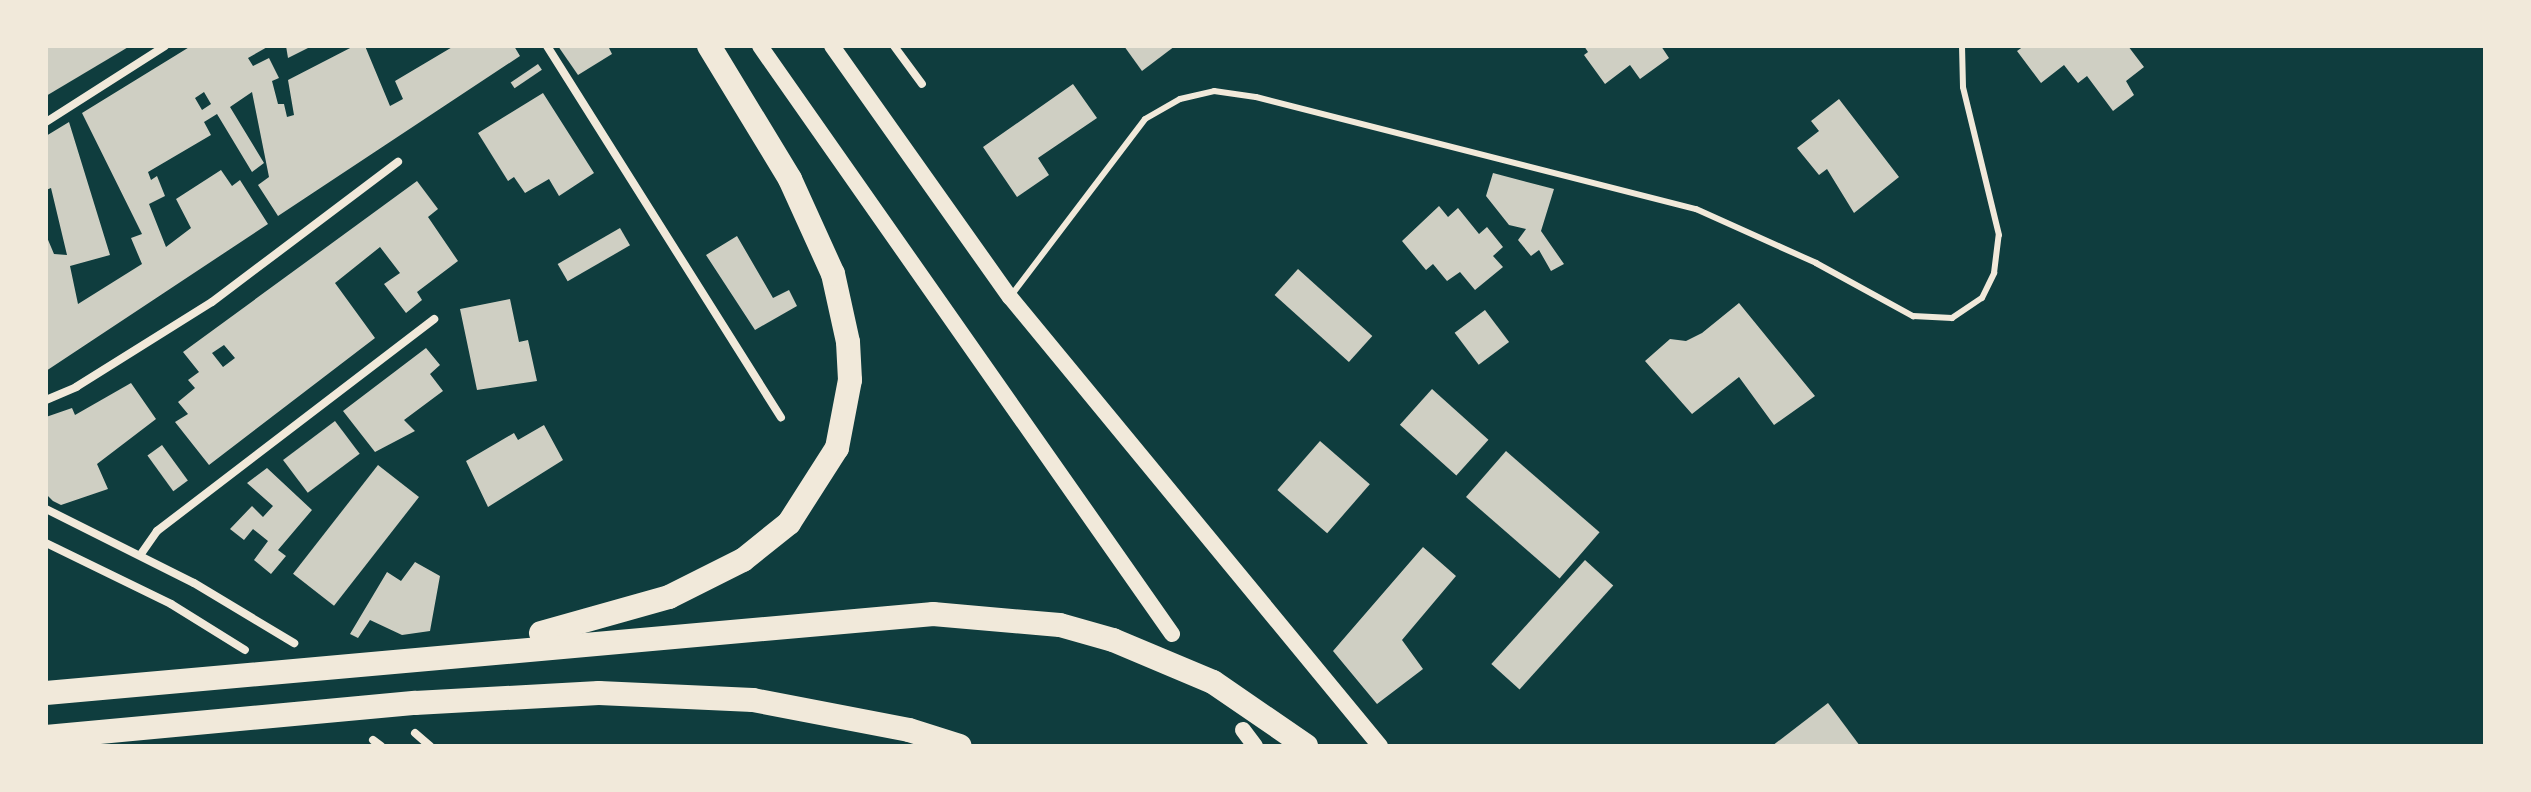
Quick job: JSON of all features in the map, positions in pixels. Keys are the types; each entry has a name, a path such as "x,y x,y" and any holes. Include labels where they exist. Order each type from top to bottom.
{"highway":[{"path":"466,652 669,597 743,560 769,542 807,502 837,448 846,414 848,342 833,274 790,179 709,46"},
{"path":"46,693 466,652 933,614 1060,625 1163,658 1250,704 1306,746"},
{"path":"46,737 415,703 599,693 753,700 909,730 960,746"}],"main road":[{"path":"760,46 1172,634"},
{"path":"832,46 1010,297 1380,746"},
{"path":"1243,730 1255,746"}],"street":[{"path":"46,122 165,46"},
{"path":"547,46 781,418"},
{"path":"894,46 922,84"},
{"path":"46,400 76,387 212,302 398,162"},
{"path":"141,554 157,531 434,319"},
{"path":"46,509 141,554 294,643"},
{"path":"46,543 171,604 245,650"},
{"path":"415,733 430,746"}],"lane":[{"path":"1010,297 1145,119 1180,99 1214,91 1256,97 1696,209 1816,263 1913,316 1952,318 1982,298 1994,273 1999,235 1963,87 1962,46"}],"building":[{"path":"46,46 130,46 46,96"},
{"path":"191,46 269,46 248,58 253,66 269,58 279,78 272,81 278,104 284,104 287,117 294,115 288,80 354,46 365,46 390,106 403,99 395,81 454,46 514,46 520,56 278,216 258,185 269,177 252,92 230,107 264,163 252,172 217,114 204,122 211,135 148,172 151,180 157,176 165,196 149,204 166,247 191,228 176,199 221,170 232,186 240,180 268,224 46,371 46,235 54,254 67,255 51,188 46,190 46,136 69,122 110,255 70,266 78,304 142,264 131,238 142,234 82,113","holes":["204,92 211,104 202,110 195,98"]},
{"path":"286,46 310,46 310,47 288,58"},
{"path":"558,46 608,46 612,54 578,75"},
{"path":"1124,46 1175,46 1142,71"},
{"path":"1584,46 1661,46 1669,58 1640,79 1630,65 1605,84 1584,55 1588,52"},
{"path":"2024,46 2128,46 2144,67 2126,81 2134,95 2113,111 2087,76 2078,83 2064,65 2041,83 2017,51"},
{"path":"538,64 542,70 515,88 511,82"},
{"path":"1073,84 1097,118 1038,158 1049,175 1017,197 983,147"},
{"path":"543,93 594,173 559,196 549,179 525,193 514,177 508,181 478,133"},
{"path":"1839,99 1899,177 1854,213 1827,169 1819,175 1797,148 1819,131 1811,121"},
{"path":"1493,173 1554,189 1541,231 1564,264 1551,271 1539,250 1531,256 1518,240 1526,229 1509,225 1486,196"},
{"path":"417,181 438,209 428,217 458,261 417,292 422,300 406,313 384,284 400,273 380,247 335,283 375,338 209,465 175,422 188,414 178,402 195,388 188,380 199,372 183,352","holes":["224,345 235,358 223,367 212,353"]},
{"path":"1439,206 1448,217 1458,208 1479,234 1487,227 1503,247 1493,256 1503,267 1475,290 1460,272 1447,281 1433,264 1426,270 1402,241"},
{"path":"620,228 630,245 568,281 558,264"},
{"path":"737,236 773,298 789,290 797,306 755,330 706,255"},
{"path":"1298,269 1372,336 1349,362 1275,295"},
{"path":"510,299 519,342 528,340 537,381 477,390 460,309"},
{"path":"1739,303 1815,396 1774,425 1739,377 1692,414 1645,361 1670,339 1686,341 1702,333"},
{"path":"1485,310 1509,342 1479,365 1455,333"},
{"path":"426,348 440,365 430,374 443,391 404,420 415,431 375,452 343,411"},
{"path":"131,383 156,419 97,464 108,489 61,505 53,501 46,494 46,417 72,408 75,415"},
{"path":"1432,389 1488,440 1456,476 1400,425"},
{"path":"335,421 360,454 308,493 283,460"},
{"path":"544,425 563,460 488,507 466,461 514,433 518,440"},
{"path":"1320,441 1370,484 1327,533 1277,490"},
{"path":"162,445 188,481 173,491 147,456"},
{"path":"1506,451 1600,532 1560,578 1466,497"},
{"path":"378,465 419,497 334,606 293,574"},
{"path":"267,468 312,510 278,550 286,556 271,574 254,560 268,541 253,529 244,540 230,529 252,506 263,517 273,506 247,483"},
{"path":"1423,547 1456,576 1402,640 1423,669 1377,704 1333,651"},
{"path":"1585,560 1613,585 1520,689 1491,664"},
{"path":"415,562 440,576 430,631 402,635 370,620 358,638 350,634 387,572 401,581"},
{"path":"1828,703 1860,746 1772,746"}]}
